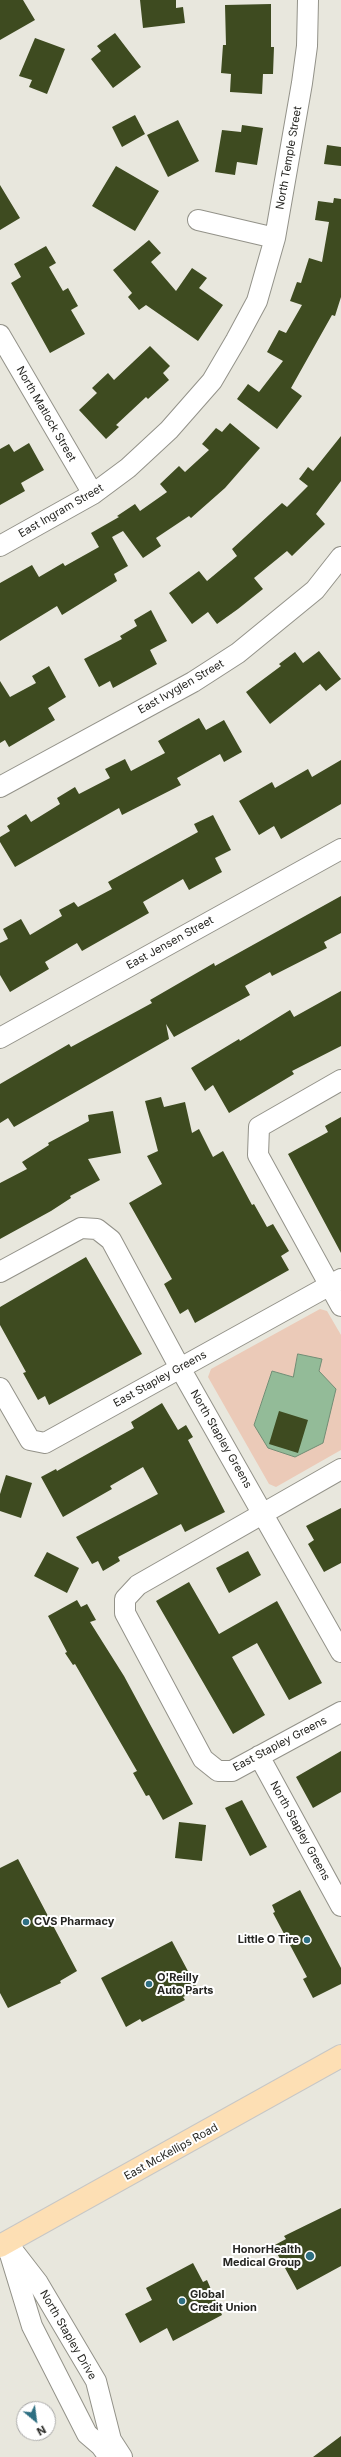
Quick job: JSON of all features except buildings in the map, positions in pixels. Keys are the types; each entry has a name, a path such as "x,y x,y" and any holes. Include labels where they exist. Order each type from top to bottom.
{"main road":[{"name":"East McKellips Road","path":"2,2240 341,2056"}],"street":[{"name":"North Temple Street","path":"275,238 302,83 307,46 308,0"},
{"path":"198,220 275,238"},
{"name":"East Ingram Street","path":"0,546 93,494 128,468 169,430 212,381 257,301 275,238"},
{"name":"North Matlock Street","path":"0,335 93,494"},
{"name":"East Ivyglen Street","path":"0,787 193,682 238,653 315,590 341,557"},
{"name":"East Jensen Street","path":"0,1038 341,849"},
{"path":"341,1080 259,1127 258,1155 335,1283 341,1306"},
{"name":"North Stapley Greens","path":"0,1272 80,1228 97,1229 111,1240 180,1368 341,1652"},
{"name":"East Stapley Greens","path":"0,1388 30,1440 45,1443 335,1283"},
{"path":"263,1513 341,1469"},
{"name":"East Stapley Greens","path":"263,1513 138,1585 125,1599 125,1613 203,1759 218,1771 232,1771 341,1712"},
{"name":"North Stapley Greens","path":"259,1756 341,1906"},
{"name":"North Stapley Drive","path":"2,2240 32,2326 87,2434 101,2446 109,2457"},
{"name":"North Stapley Drive","path":"2,2240 38,2283 96,2381 111,2440 122,2457"}],"shaded area":[{"path":"320,1309 327,1311 341,1335 341,1450 276,1487 269,1484 208,1377 211,1369","holes":["321,1359 319,1371 254,1425 272,1371 293,1377"]},
{"path":"298,1354 322,1359 319,1371 336,1389 323,1443 295,1457 268,1448 254,1425 272,1371 293,1377"}],"place":[{"name":"CVS Pharmacy","path":"26,1922"},
{"name":"Little O Tire","path":"307,1940"},
{"name":"O'Reilly Auto Parts","path":"149,1984"},
{"name":"HonorHealth Medical Group","path":"310,2256"},
{"name":"Global Credit Union","path":"182,2301"}]}
